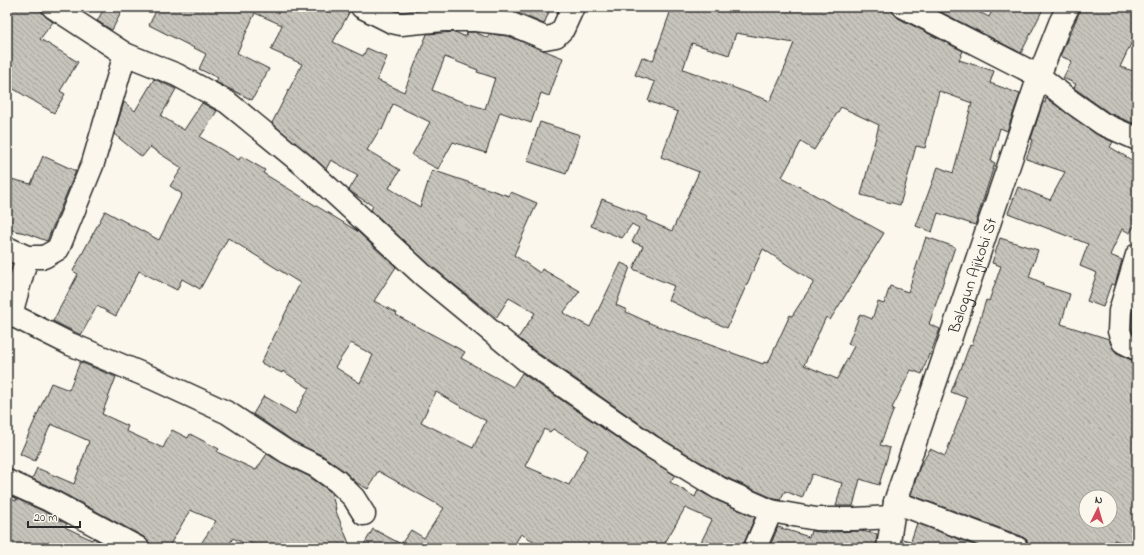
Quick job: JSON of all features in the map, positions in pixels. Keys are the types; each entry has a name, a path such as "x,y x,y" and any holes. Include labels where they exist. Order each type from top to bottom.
{"street":[{"path":"53,7 125,54 177,75 227,102 305,166 423,275 528,361 652,447 719,488 771,511 816,519 855,519 894,510 1017,548"},
{"path":"362,7 392,22 401,24 443,20 476,20 511,24 545,38 556,36 563,29 572,7"},
{"path":"904,7 1039,76 1073,103 1104,124 1137,138"},
{"name":"Balogun Ajikobi St","path":"888,548 894,510 1039,76 1068,7"},
{"path":"7,248 27,257 44,257 58,249 92,162 125,54"},
{"path":"1137,255 1120,312 1119,331 1123,342 1137,349"},
{"path":"27,257 13,307 14,314 18,318 70,344 152,378 228,413 287,452 316,466 337,481 354,498 364,514"},
{"path":"7,481 49,500 138,548"},
{"path":"756,548 771,511"}],"building":[{"path":"7,7 35,7 42,12 53,22 40,39 78,62 60,91 65,94 54,113 7,85"},
{"path":"105,7 124,7 112,30 97,21"},
{"path":"158,7 350,7 350,11 333,42 363,56 367,48 387,57 377,80 404,92 427,34 455,32 466,37 467,32 475,32 488,38 489,34 508,36 563,58 549,96 541,93 531,123 500,112 486,153 453,142 438,169 412,155 430,122 393,104 382,130 380,129 367,150 400,170 389,188 420,207 432,170 509,196 511,192 537,203 514,255 540,273 542,269 580,291 563,313 590,327 621,263 630,267 616,305 627,310 626,312 652,324 763,364 764,362 768,363 790,315 792,316 814,282 763,249 727,328 668,300 674,286 633,269 643,246 632,242 639,228 632,224 622,238 591,226 602,199 648,217 646,220 672,231 699,172 661,157 678,112 648,101 655,82 635,75 642,57 653,61 672,7 892,7 893,13 898,18 963,51 959,60 994,71 990,83 1020,94 1007,131 1000,128 991,161 995,163 975,225 938,213 932,232 916,226 938,167 953,173 972,103 939,91 925,148 916,146 900,205 861,195 879,125 841,107 814,150 801,142 782,177 884,233 830,320 826,317 804,365 837,379 854,346 848,344 860,314 872,319 878,302 884,304 890,286 908,292 926,237 955,247 929,324 940,329 922,374 911,370 892,408 894,409 880,445 890,448 879,485 860,479 853,506 836,506 842,483 812,474 802,498 785,491 780,500 725,477 659,437 518,338 535,313 509,298 496,318 431,266 371,210 373,206 349,190 358,175 331,160 326,169 272,123 302,64 271,50 282,25 255,13 237,53 269,69 252,100 216,82 218,78 199,69 206,54 149,25","holes":["736,33 794,43 770,101 683,69 692,43 729,55","445,57 478,70 477,72 495,78 485,109 432,90"]},
{"path":"498,7 551,7 544,24 516,12 497,10"},
{"path":"931,7 969,7 989,17 994,7 1044,7 1021,53"},
{"path":"1080,7 1137,7 1137,31 1120,67 1137,72 1137,125 1109,113 1074,88 1076,84 1063,78 1072,61 1060,56 1079,13"},
{"path":"154,79 176,89 161,116 184,130 202,103 217,111 200,137 239,160 241,156 265,170 263,173 357,231 396,267 374,301 397,313 396,315 465,352 461,358 513,387 522,373 645,457 675,475 670,482 695,497 698,490 714,499 755,517 743,548 698,548 712,520 685,508 662,548 546,548 521,534 512,548 362,548 373,529 401,544 411,530 424,538 444,508 378,471 368,489 357,483 344,471 323,456 293,441 253,414 264,396 295,414 309,388 283,371 282,373 261,363 300,283 228,238 200,289 182,279 177,290 139,271 116,316 97,306 81,335 53,321 78,274 73,271 105,211 159,240 182,194 170,186 182,168 150,147 142,157 114,134 124,102 135,111","holes":["351,343 373,355 360,383 335,367","436,392 486,421 473,448 421,422","544,429 550,432 553,429 588,450 569,485 525,466"]},
{"path":"1046,98 1096,134 1113,142 1110,147 1133,161 1132,164 1137,167 1137,221 1130,233 1122,229 1110,255 1122,260 1115,285 1111,284 1103,307 1087,301 1097,273 1080,266 1088,244 1008,213 1018,187 1050,200 1065,172 1026,159 1033,140 1031,139 1043,102 1045,103"},
{"path":"540,122 580,135 566,174 527,161"},
{"path":"43,156 76,171 47,241 25,233 7,229 7,178 31,184"},
{"path":"1000,238 1038,250 1029,277 1043,283 1042,285 1070,294 1061,324 1109,339 1112,347 1117,353 1131,360 1137,361 1137,546 1114,540 1112,548 1032,548 1029,547 1027,540 1021,536 911,495 919,469 930,449 945,456 967,398 951,392 970,344 972,345 986,300 989,301 1001,266 992,263"},
{"path":"1137,298 1137,335 1133,333 1132,329 1132,313"},
{"path":"80,362 116,377 102,414 128,426 126,431 163,448 172,430 188,438 190,434 219,449 217,452 256,470 267,454 310,477 331,492 335,509 351,548 259,548 247,541 245,544 233,538 227,548 198,548 216,521 190,510 168,548 150,548 149,542 144,537 55,489 32,479 37,468 74,484 89,441 51,424 35,461 20,454 51,383 69,390"},
{"path":"7,497 16,501 17,499 43,511 67,524 65,527 92,540 93,538 112,548 7,548"},
{"path":"917,523 975,545 974,548 901,548 902,539 911,541"},
{"path":"778,527 809,537 811,531 829,533 861,531 877,534 876,548 769,548"}]}
